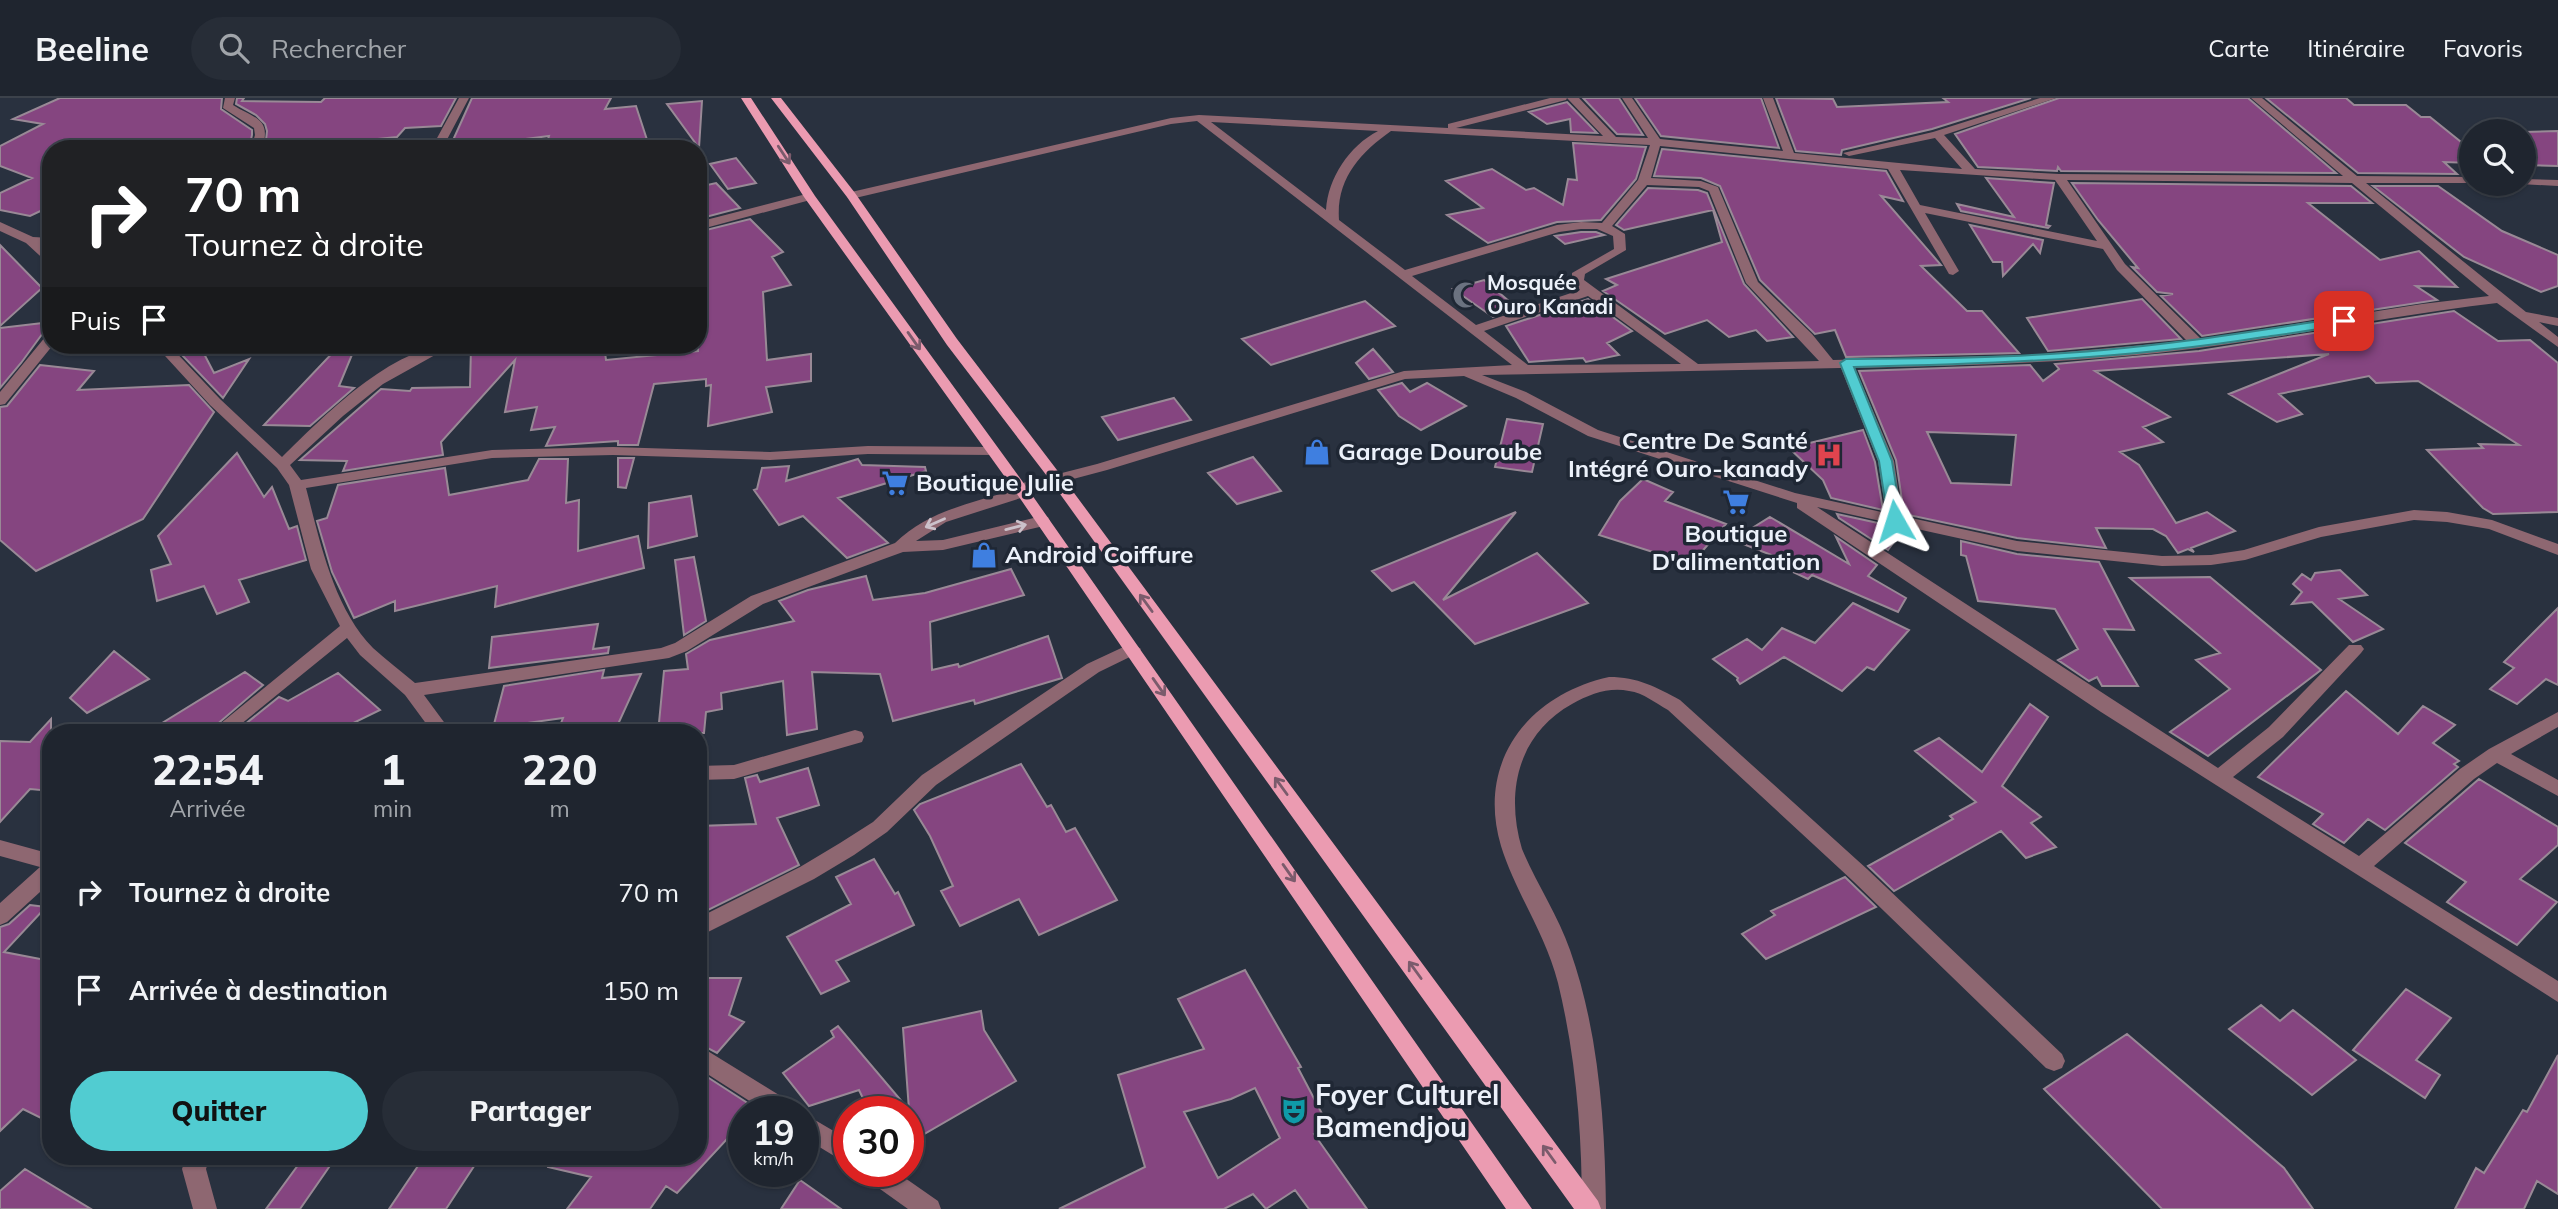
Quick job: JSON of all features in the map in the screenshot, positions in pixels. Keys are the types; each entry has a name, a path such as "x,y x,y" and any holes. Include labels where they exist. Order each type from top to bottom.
{"main road":[{"path":"746,98 810,198 1021,490 1520,1209"},
{"path":"776,98 850,195 952,342 1055,477 1589,1209"}],"street":[{"path":"230,98 227,106 232,111 261,129 259,140"},
{"path":"441,140 464,98"},
{"path":"1435,131 1562,98"},
{"path":"1572,98 1581,104 1613,140"},
{"path":"1627,98 1656,142"},
{"path":"1768,98 1789,153"},
{"path":"1815,156 1863,152 1937,134 2051,98"},
{"path":"2256,98 2500,299 2558,343"},
{"path":"1199,118 1525,369"},
{"path":"850,195 1171,121 1199,118 1387,130 1656,142 1789,153 1892,166 2059,177 2459,180"},
{"path":"1333,222 1331,210 1334,189 1363,146 1387,130"},
{"path":"1937,134 1971,172"},
{"path":"1606,226 1644,181 1656,142"},
{"path":"1892,166 1919,208 1953,271"},
{"path":"2059,177 2122,267 2198,344"},
{"path":"1644,181 1702,184 1714,189 1752,283 1807,337 1829,363"},
{"path":"2536,182 2558,183"},
{"path":"707,224 810,198"},
{"path":"1919,208 2109,247"},
{"path":"1402,275 1573,225 1606,226 1619,234 1620,250 1610,258 1582,270 1576,276 1577,282 1695,368"},
{"path":"0,226 30,240 42,241"},
{"path":"30,240 42,253"},
{"path":"1474,330 1589,291"},
{"path":"901,547 913,533 938,520 1055,477 1102,467 1404,375 1525,369 1695,368 2031,359 2198,344 2422,308 2500,299"},
{"path":"2521,315 2558,322"},
{"path":"0,401 42,350"},
{"path":"171,354 215,402 282,465 297,485 318,569 349,628 366,651 411,691 436,724"},
{"path":"282,465 367,387 398,366 425,354"},
{"path":"1846,363 1886,461 1895,521"},
{"path":"1462,373 1521,395 1593,433 1791,497 2017,546 2162,561 2211,560 2245,555 2319,532 2414,515 2447,517 2492,525 2558,550"},
{"path":"297,485 492,454 613,451 758,456 868,450 992,451"},
{"path":"1791,497 1930,591 2219,778 2558,993"},
{"path":"411,691 663,654 681,647 757,600 901,547 943,545 1042,521"},
{"path":"229,724 349,628"},
{"path":"707,923 807,873 847,849 890,818 929,780 1093,668 1132,649"},
{"path":"2219,778 2276,732 2355,649"},
{"path":"1594,1209 1594,1155 1575,1017 1560,950 1514,850 1505,817 1506,777 1523,738 1547,713 1577,692 1610,683 1642,687 1674,705 1860,875 2054,1061"},
{"path":"2361,866 2467,774 2496,754 2558,719"},
{"path":"707,773 734,772 855,737"},
{"path":"2496,754 2558,789"},
{"path":"0,848 42,860"},
{"path":"0,916 42,877"},
{"path":"707,1061 761,1096"},
{"path":"195,1165 194,1169 205,1209"},
{"path":"898,1187 929,1209"}],"building":[{"path":"60,98 222,98 221,109 252,130 252,135 251,140 42,140 42,210 30,216 0,210 0,193 32,178 0,166 0,146 43,124 13,119"},
{"path":"237,98 244,98 242,101 321,102 325,98 456,98 441,126 405,128 397,137 368,140 266,140 265,124 256,115 236,104"},
{"path":"472,98 611,98 605,109 636,106 647,140 548,140 549,136 518,140 453,140"},
{"path":"1583,98 1619,98 1643,135 1617,134"},
{"path":"1635,98 1761,98 1779,148 1661,136"},
{"path":"1776,98 1833,99 1837,107 1948,102 1943,98 2031,98 1932,129 1842,150 1841,155 1796,151"},
{"path":"2059,98 2248,98 2336,173 2061,171 2058,167 2057,171 1978,167 1955,134"},
{"path":"2266,98 2346,98 2354,105 2406,105 2421,117 2430,117 2459,140 2459,163 2444,162 2457,174 2358,173"},
{"path":"702,101 700,140 693,140 667,104"},
{"path":"1567,102 1597,133 1571,132 1570,119 1547,124 1529,112"},
{"path":"2558,131 2558,166 2536,165 2536,132"},
{"path":"1573,143 1646,147 1636,179 1601,220 1557,222 1488,243 1447,215 1483,208 1446,181 1492,169 1526,190 1534,188 1563,205 1568,179 1577,180"},
{"path":"1662,149 1886,171 1903,201 1881,196 1941,265 1921,266 1967,311 1982,311 2019,353 1846,357 1835,330 1815,334 1760,280 1720,186 1701,178 1654,176"},
{"path":"736,158 756,183 728,189 710,164"},
{"path":"1986,178 2054,183 2046,225 2050,226 2048,228 1961,211 1957,204 2014,217"},
{"path":"716,183 740,208 707,217 707,185"},
{"path":"2072,183 2351,186 2372,203 2308,203 2380,260 2419,251 2457,287 2416,286 2437,300 2202,336 2161,296 2173,294 2157,292 2132,267 2138,268 2098,220"},
{"path":"2373,186 2438,186 2502,231 2558,255 2558,286 2541,292 2464,257"},
{"path":"1648,188 1698,190 1707,193 1744,284 1793,337 1767,341 1756,330 1729,337 1707,320 1665,334 1603,291 1617,285 1606,279 1722,242 1713,210 1624,230 1616,225"},
{"path":"750,219 783,252 772,257 791,285 763,292 767,360 811,354 811,381 766,387 772,412 708,426 711,385 706,386 706,379 654,384 638,445 618,445 618,441 546,446 555,427 531,430 537,407 505,412 515,360 441,442 443,455 343,471 347,461 300,460 381,389 410,391 412,388 470,387 471,354 605,354 606,360 667,354 707,354 707,230"},
{"path":"1970,225 2043,240 2040,253 2033,244 2003,276 2002,262 1993,262"},
{"path":"1581,232 1604,235 1565,244 1555,236"},
{"path":"0,245 42,288 0,326"},
{"path":"1484,280 1517,308 1493,317 1453,289"},
{"path":"1588,299 1632,331 1607,343 1619,355 1586,362 1583,358 1529,362 1506,326"},
{"path":"2142,299 2181,339 2048,351 2027,318"},
{"path":"1365,301 1395,326 1271,365 1242,339"},
{"path":"2454,311 2498,341 2530,340 2558,363 2558,512 2493,514 2483,508 2427,450 2483,448 2479,444 2519,445 2418,381 2376,383 2369,376 2279,394 2302,414 2277,422 2229,394 2329,354 2095,371 2170,417 2143,427 2163,442 2120,452 2139,465 2176,523 2207,512 2235,531 2191,548 2194,552 2188,549 2178,553 2166,536 2153,529 2096,528 2106,548 2017,538 1904,514 1896,460 1859,371 2030,365 2043,381 2059,369 2055,364 2199,351","holes":["1927,432 2016,435 2011,485 1951,483"]},
{"path":"42,323 42,334 0,388 0,328"},
{"path":"1373,349 1393,372 1369,379 1356,363"},
{"path":"181,354 204,354 214,373 249,359 223,398"},
{"path":"331,354 352,354 339,386 354,388 310,426 264,425"},
{"path":"40,365 94,371 78,390 189,385 214,412 143,519 36,571 0,540 0,407 7,406"},
{"path":"1402,383 1410,392 1427,383 1466,406 1421,430 1399,416 1378,390"},
{"path":"1174,398 1191,420 1118,440 1102,417"},
{"path":"1507,419 1543,424 1532,472 1495,467"},
{"path":"1863,430 1875,462 1883,510 1831,498 1823,480 1789,448"},
{"path":"237,453 264,497 272,487 289,529 297,526 306,560 239,580 249,602 217,614 204,586 157,601 151,570 171,564 158,536"},
{"path":"1253,457 1281,491 1237,504 1208,473"},
{"path":"618,458 634,458 626,488 618,487"},
{"path":"539,459 568,459 566,503 579,500 578,551 638,536 644,568 495,607 497,586 395,611 395,601 354,618 332,572 317,521 327,518 338,485 445,468 449,495 528,480"},
{"path":"858,459 862,465 925,467 926,471 838,498 888,543 847,558 803,516 779,525 754,490 757,489 762,468 789,466 786,481"},
{"path":"1643,479 1673,492 1665,501 1726,524 1691,564 1599,535 1620,501"},
{"path":"691,496 697,536 648,548 649,503"},
{"path":"1516,512 1443,600 1537,553 1588,603 1475,644 1414,582 1392,591 1372,571"},
{"path":"1837,514 1919,532 1902,531 1888,550 1839,518"},
{"path":"1770,517 1849,564 1836,537 1877,565 1868,576 1906,598 1898,612 1812,575 1808,579 1778,565 1784,560 1733,540"},
{"path":"1961,541 2017,554 2099,562 2134,630 2104,629 2138,686 2102,686 2097,677 2089,681 2058,660 2078,649 2055,609 1978,601 1966,556 1961,555"},
{"path":"694,557 706,621 684,635 675,560"},
{"path":"1011,569 1024,595 930,622 932,670 958,664 959,667 1048,636 1062,678 975,704 974,700 893,721 880,674 812,672 817,729 787,735 783,681 721,693 722,709 706,712 705,724 659,724 664,671 688,669 686,654 710,640 794,621 779,601 808,590 866,576 873,600 925,593"},
{"path":"2340,570 2367,595 2339,599 2383,629 2353,642 2312,602 2292,604 2302,592 2293,584 2302,574 2311,580 2315,573"},
{"path":"2210,577 2321,670 2208,756 2170,732 2230,689 2196,660 2220,653 2130,578"},
{"path":"1853,603 1909,630 1874,670 1867,667 1842,691 1784,657 1740,684 1738,678 1713,659 1747,639 1762,650 1782,628 1815,643"},
{"path":"2558,608 2558,685 2546,679 2517,704 2490,689 2514,668 2504,662"},
{"path":"598,624 593,649 609,647 608,653 489,668 492,637"},
{"path":"114,651 149,679 87,713 70,698"},
{"path":"604,670 602,678 641,674 618,724 561,724 563,718 521,724 494,724 504,686"},
{"path":"245,672 263,685 218,724 161,724"},
{"path":"338,673 380,710 351,724 245,724 279,697 288,701"},
{"path":"2346,691 2398,734 2423,706 2455,725 2433,743 2459,761 2454,764 2458,767 2385,830 2368,819 2344,843 2313,824 2323,814 2258,777"},
{"path":"2030,704 2048,717 2002,786 2041,817 2031,823 2056,847 2026,858 2001,831 1894,891 1868,866 1953,819 1950,816 1976,802 1915,751 1939,738 1982,772"},
{"path":"42,729 42,790 30,789 0,822 0,741 30,742"},
{"path":"1021,764 1047,807 1051,805 1066,832 1075,828 1117,900 1039,935 1019,899 960,926 941,891 953,886 930,836 914,810 920,804"},
{"path":"808,768 819,805 777,818 799,865 707,911 707,826 756,824 745,778 757,775 760,782"},
{"path":"2479,779 2558,827 2558,845 2520,879 2557,902 2517,945 2447,902 2466,882 2405,843"},
{"path":"874,859 895,894 898,892 914,925 836,961 849,981 821,994 787,937 851,904 836,877"},
{"path":"1845,877 1876,907 1766,959 1742,934 1775,915 1771,911"},
{"path":"30,905 42,906 42,911 4,952 42,959 42,1118 23,1109 0,1131 0,927 9,924"},
{"path":"1245,970 1301,1067 1298,1068 1329,1127 1314,1134 1367,1209 1309,1209 1295,1190 1266,1209 1253,1194 1224,1209 1059,1209 1145,1167 1118,1075 1204,1049 1178,999","holes":["1255,1088 1280,1138 1218,1178 1184,1112 1231,1099"]},
{"path":"707,978 741,978 729,1015 744,1022 717,1053 707,1048"},
{"path":"2406,989 2451,1018 2416,1060 2440,1075 2425,1098 2353,1050"},
{"path":"2261,1005 2280,1021 2293,1010 2356,1060 2312,1095 2229,1029"},
{"path":"981,1011 984,1030 1016,1081 924,1134 924,1096 908,1096 903,1028"},
{"path":"838,1026 897,1096 862,1096 859,1090 833,1096 819,1103 819,1096 801,1096 783,1073 834,1037 831,1031"},
{"path":"2127,1034 2284,1168 2313,1209 2162,1209 2044,1089"},
{"path":"2558,1055 2558,1194 2537,1181 2524,1209 2455,1209 2476,1168 2484,1173 2523,1110 2527,1112"},
{"path":"707,1077 737,1096 728,1096 728,1138 707,1161"},
{"path":"298,1165 330,1165 300,1209 266,1209"},
{"path":"419,1165 475,1165 446,1209 389,1209"},
{"path":"548,1165 703,1165 677,1193 666,1186 650,1209 567,1209 591,1177"},
{"path":"25,1169 91,1209 0,1209 0,1191"},
{"path":"795,1187 810,1187 841,1209 781,1209"}],"place":[{"name":"Mosquée Ouro Kanadi","path":"1466,295"},
{"name":"Garage Douroube","path":"1317,452"},
{"name":"Centre De Santé Intégré Ouro-kanady","path":"1829,455"},
{"name":"Boutique Julie","path":"895,483"},
{"name":"Boutique D'alimentation","path":"1736,502"},
{"name":"Android Coiffure","path":"984,555"},
{"name":"Foyer Culturel Bamendjou","path":"1294,1111"}],"route":[{"path":"1895,521 1886,461 1846,363 2031,359 2102,354 2198,344 2344,321"}]}
